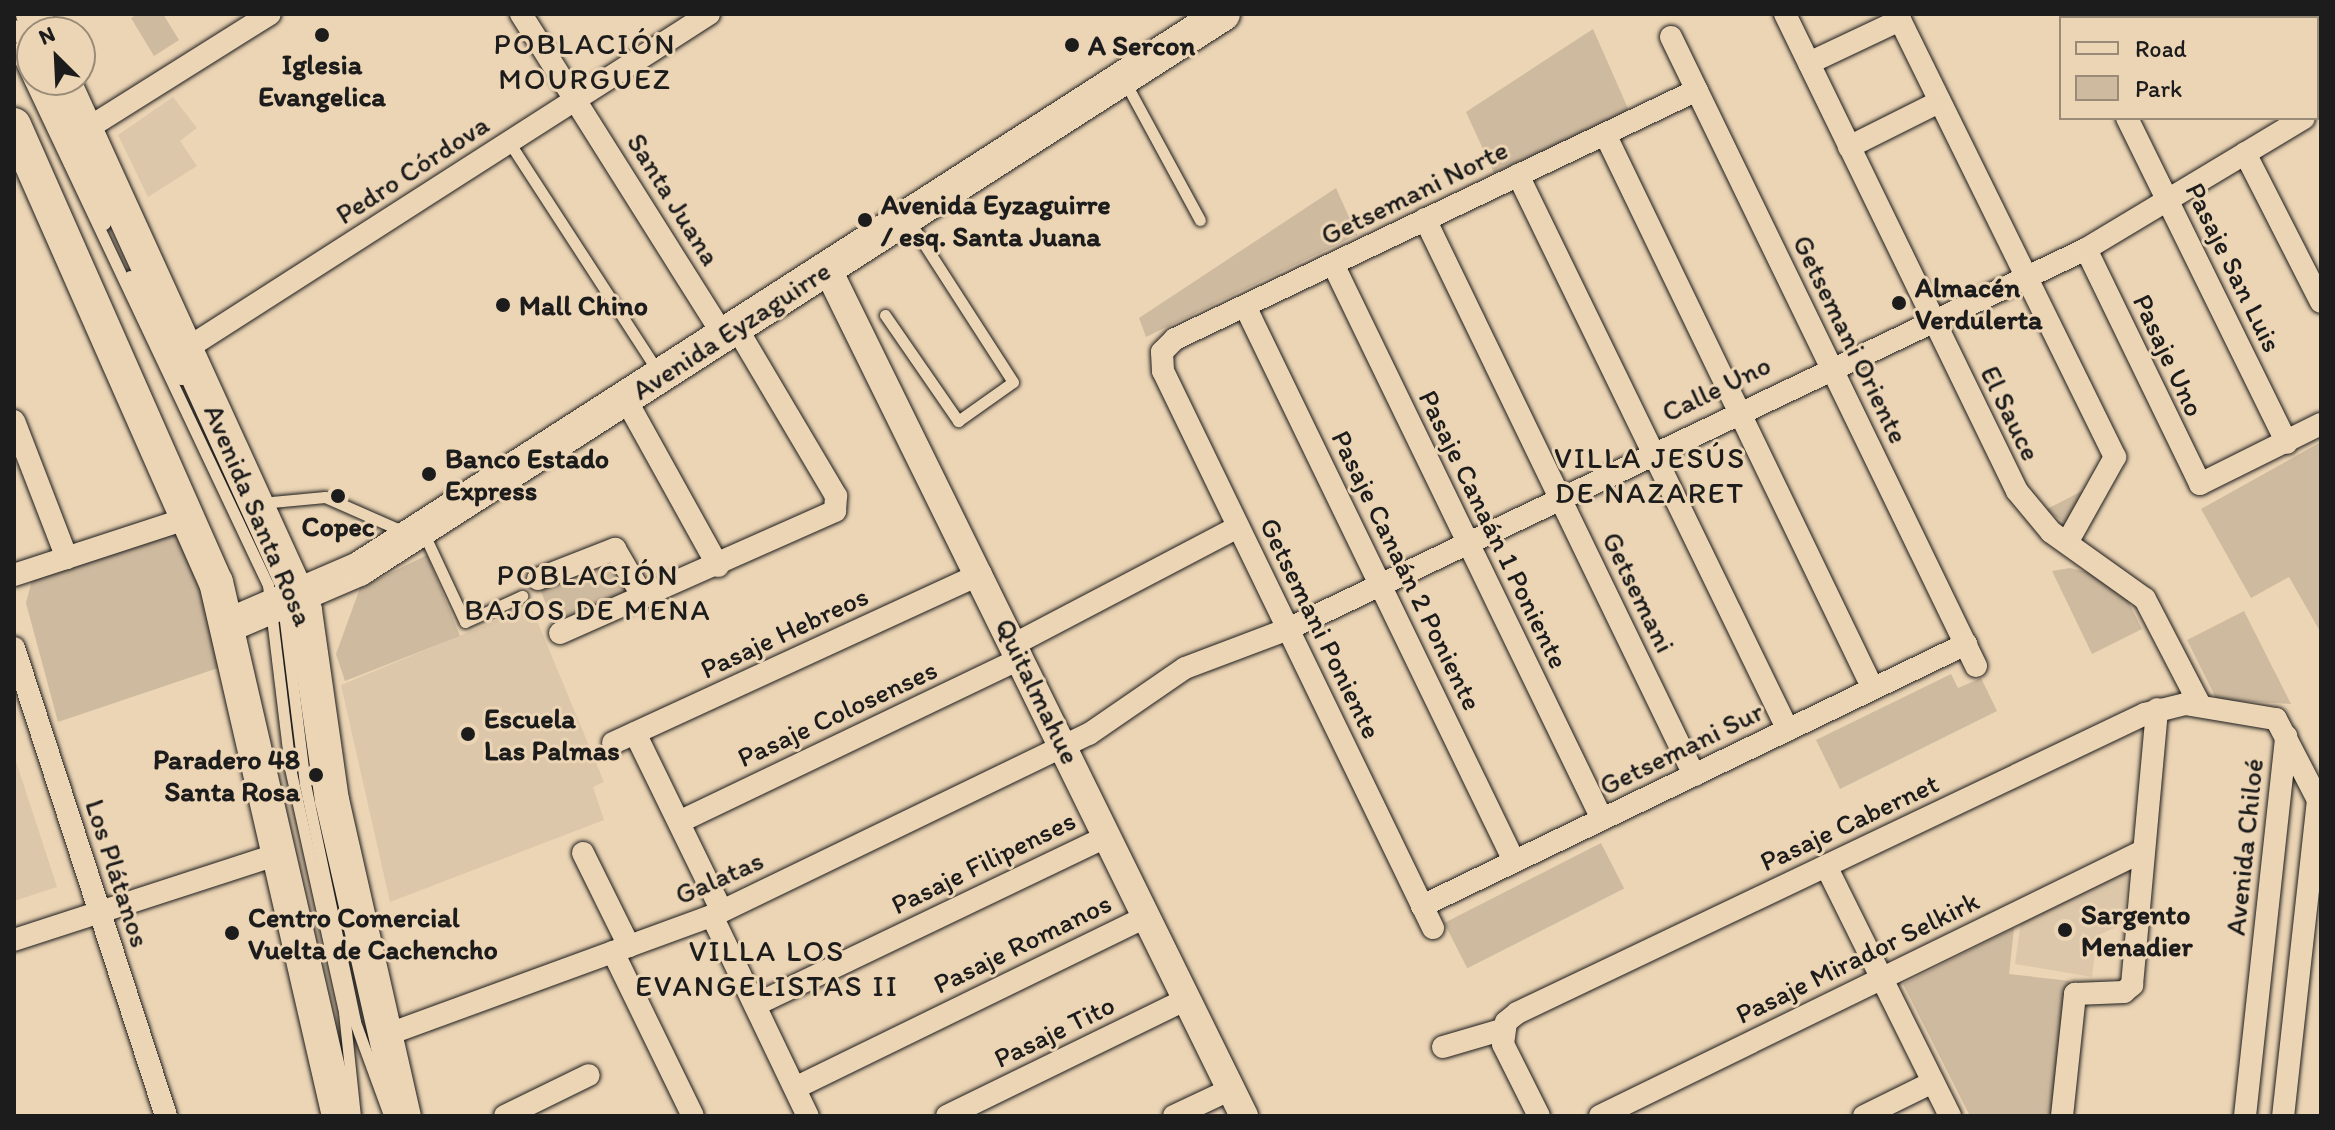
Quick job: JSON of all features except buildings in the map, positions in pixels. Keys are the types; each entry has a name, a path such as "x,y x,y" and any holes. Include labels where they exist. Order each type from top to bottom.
{"main road":[{"name":"Avenida Eyzaguirre","path":"229,625 286,604 359,569 1123,78 1212,17"},
{"name":"Avenida Santa Rosa","path":"70,96 258,503 286,604 313,650 332,800 404,1116"},
{"path":"14,125 191,517 229,625 339,1116"},
{"path":"313,650 359,569"}],"street":[{"path":"85,130 270,14"},
{"name":"Santa Juana","path":"521,14 828,483 835,511 718,566"},
{"name":"Pedro Córdova","path":"186,349 709,14"},
{"name":"El Sauce","path":"1785,14 2017,491 2067,543 2145,599 2200,705"},
{"path":"1809,63 1900,20 2115,457 2067,543"},
{"name":"Getsemani Oriente","path":"1671,37 1976,666"},
{"name":"Getsemani Norte","path":"1162,352 1245,306 1697,90"},
{"path":"1849,147 1939,102"},
{"name":"Pasaje San Luis","path":"2128,120 2287,443"},
{"name":"Calle Uno","path":"1064,746 1164,679 1288,629 1931,318 2086,249 2301,120"},
{"path":"1605,134 1873,689"},
{"path":"2245,153 2321,302"},
{"path":"1518,175 1788,730"},
{"name":"Getsemani","path":"1425,219 1694,775"},
{"name":"Pasaje Uno","path":"2086,249 2200,484 2287,443"},
{"name":"Pasaje Canaán 1 Poniente","path":"1333,264 1602,819"},
{"name":"Quitalmahue","path":"827,268 1019,651 1244,1116"},
{"name":"Pasaje Canaán 2 Poniente","path":"1245,306 1514,861"},
{"name":"Getsemani Poniente","path":"1162,352 1163,371 1433,928"},
{"path":"560,633 718,566 625,398"},
{"path":"14,421 67,558"},
{"path":"2287,443 2321,424"},
{"path":"14,575 191,517"},
{"name":"Pasaje Colosenses","path":"679,822 1019,651 1238,527"},
{"path":"538,579 615,549 643,597"},
{"name":"Pasaje Hebreos","path":"613,743 981,574"},
{"name":"Getsemani Sur","path":"1422,906 1966,644"},
{"name":"Los Plátanos","path":"14,648 166,1116"},
{"name":"Pasaje Cabernet","path":"1443,1047 1504,1029 1517,1013 2157,709 2200,705 2261,712 2286,735"},
{"path":"2062,1116 2075,994 2124,992 2132,985 2141,852 2157,709"},
{"path":"635,733 679,822 755,1005 808,1116"},
{"name":"Avenida Chiloé","path":"2245,1116 2286,735"},
{"name":"Avenida Chiloé","path":"2283,1116 2318,800 2286,735"},
{"name":"Galatas","path":"386,1035 717,913 1064,746"},
{"name":"Pasaje Filipenses","path":"755,1005 1108,836"},
{"name":"Pasaje Mirador Selkirk","path":"1600,1116 2141,852"},
{"path":"14,940 281,853"},
{"path":"583,853 693,1116"},
{"path":"1826,866 1950,1116"},
{"name":"Pasaje Romanos","path":"795,1088 1147,916"},
{"name":"Pasaje Tito","path":"947,1116 1187,999"},
{"path":"1504,1029 1505,1050 1539,1116"},
{"path":"505,1116 589,1075"},
{"path":"1864,1116 1933,1082"},
{"path":"1174,1116 1231,1089"}],"lane":[{"path":"14,48 286,604 290,768 342,1002 355,1116"},
{"path":"1123,78 1200,220"},
{"path":"47,96 286,604 305,784 355,1022 389,1116"},
{"path":"509,142 661,375"},
{"path":"885,315 958,421 1013,382 907,217"},
{"path":"258,503 325,497 416,532 465,622 522,596"}],"shaded area":[{"path":"173,97 197,128 180,141 197,166 148,197 118,135"},
{"name":"Escuela Las Palmas","path":"531,606 604,782 593,787 604,820 390,902 341,685"},
{"path":"14,755 57,887 14,901"},
{"name":"Sargento Menadier","path":"2127,872 2123,924 2097,936 2092,977 2015,964 2021,921"}],"green space":[{"path":"138,14 163,14 179,40 154,56 131,18"},
{"path":"1593,29 1630,113 1494,173 1466,112"},
{"path":"1336,188 1357,235 1146,337 1139,318"},
{"path":"2321,442 2321,633 2289,577 2251,598 2201,509"},
{"path":"2094,485 2069,525 2045,510"},
{"path":"185,530 230,664 58,722 26,603 32,580"},
{"path":"427,555 460,636 345,681 336,654 360,588"},
{"path":"613,559 628,596 555,626 540,589"},
{"path":"2070,568 2100,575 2126,597 2142,629 2092,654 2052,571"},
{"path":"2244,611 2291,704 2217,700 2187,640"},
{"path":"1951,674 1958,688 1981,678 1997,711 1840,789 1816,740"},
{"path":"1601,843 1624,888 1467,968 1444,923"},
{"path":"2014,928 2009,974 2070,981 2052,1116 1970,1116 1903,984"}],"place":[{"name":"Iglesia Evangelica","path":"322,35"},
{"name":"A Sercon","path":"1072,45"},
{"name":"Avenida Eyzaguirre / esq. Santa Juana","path":"865,220"},
{"name":"Almacén Verdulerta","path":"1899,303"},
{"name":"Mall Chino","path":"503,305"},
{"name":"Banco Estado Express","path":"429,474"},
{"name":"Copec","path":"338,496"},
{"name":"Escuela Las Palmas","path":"468,734"},
{"name":"Paradero 48 Santa Rosa","path":"316,775"},
{"name":"Sargento Menadier","path":"2065,930"},
{"name":"Centro Comercial Vuelta de Cachencho","path":"232,933"}],"district":[{"name":"POBLACIÓN MOURGUEZ","path":"585,61"},
{"name":"VILLA JESÚS DE NAZARET","path":"1650,475"},
{"name":"POBLACIÓN BAJOS DE MENA","path":"588,592"},
{"name":"VILLA LOS EVANGELISTAS II","path":"767,968"}]}
